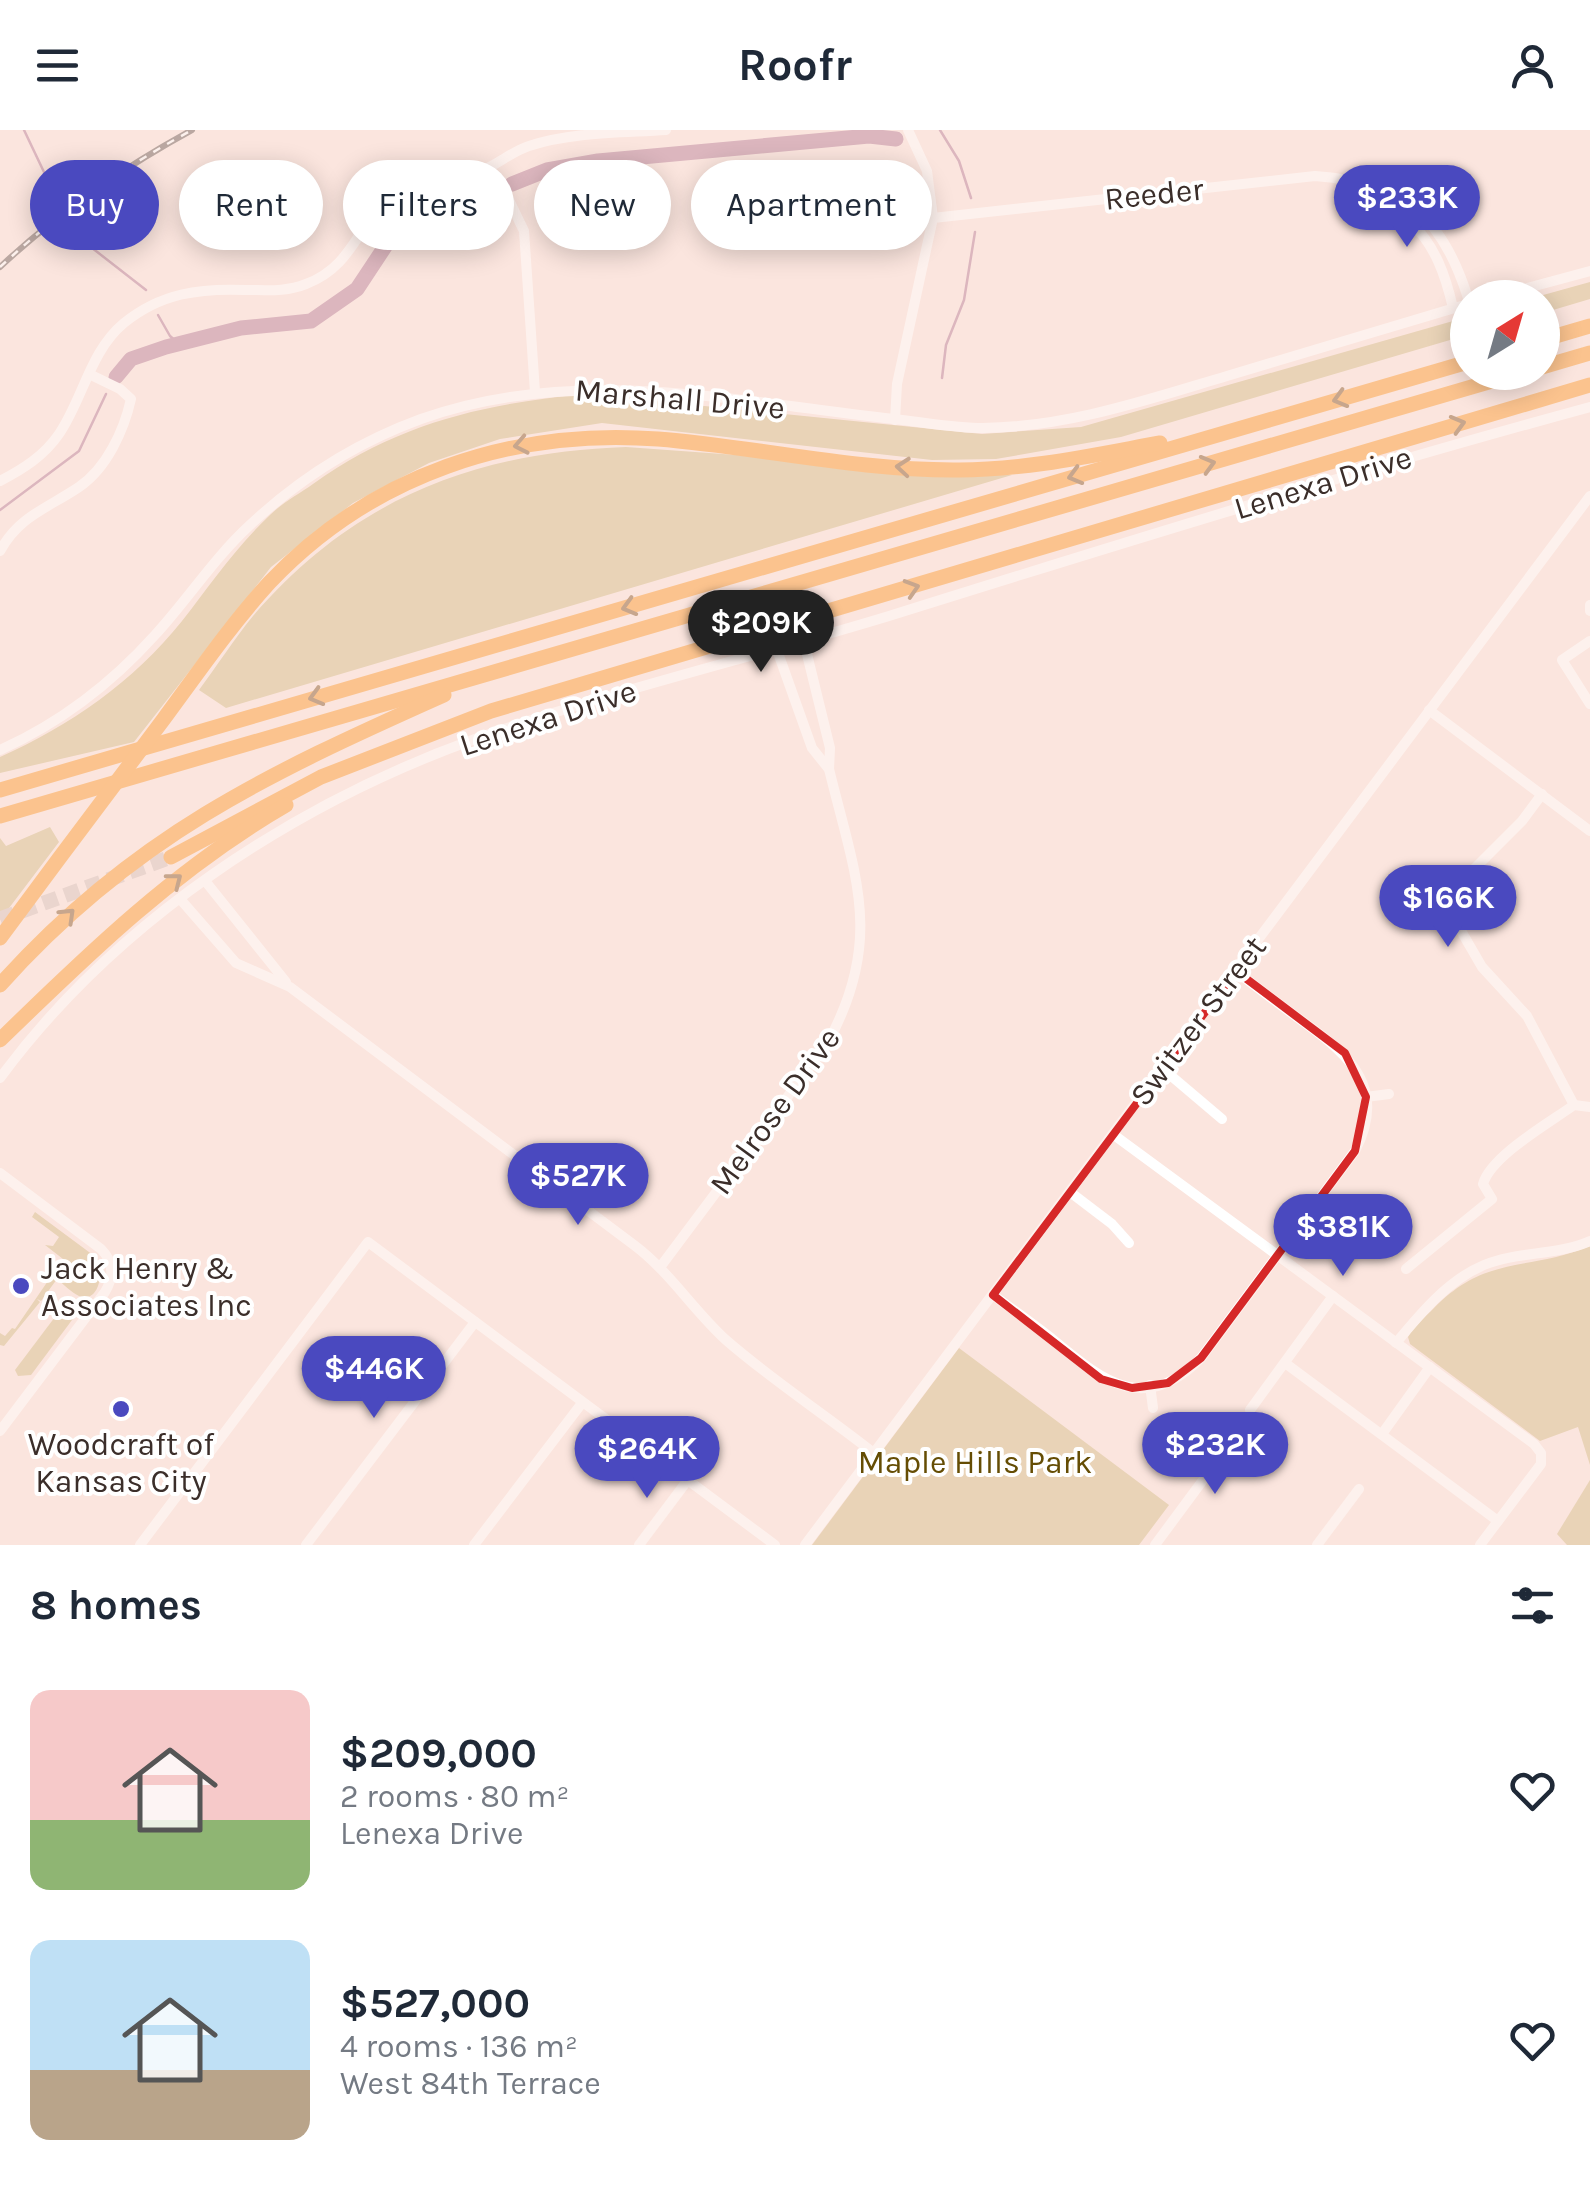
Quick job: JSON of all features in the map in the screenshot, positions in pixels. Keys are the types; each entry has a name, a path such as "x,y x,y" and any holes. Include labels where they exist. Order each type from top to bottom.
{"highway":[{"path":"1560,335 1590,326"},
{"path":"1560,362 1590,353"},
{"path":"0,790 1450,367"},
{"path":"171,856 322,776 490,711 1590,385"},
{"path":"0,818 1461,390"},
{"path":"0,938 192,680 270,583 331,528 404,483 490,451 548,440 618,437 693,442 885,466 959,470 1056,461 1236,429"},
{"path":"0,985 76,907 187,822 318,751 499,670"},
{"path":"0,1040 120,925 196,864 295,800 417,737"}],"street":[{"path":"498,160 551,140 666,130"},
{"path":"894,420 896,384 933,218 927,171 909,130"},
{"name":"Reeder","path":"933,218 1315,176 1343,178 1393,192 1424,214 1445,241 1460,280"},
{"name":"Reeder","path":"1374,189 1413,225 1434,252 1450,298"},
{"path":"514,210 524,231 534,392"},
{"path":"0,482 52,444 113,333 146,307 200,290 280,290 308,284 351,250"},
{"path":"1557,280 1590,271"},
{"name":"Marshall Drive","path":"0,750 46,727 100,689 155,635 248,527 303,481 372,440 420,420 491,399 597,388 984,428 1061,422 1450,309"},
{"path":"0,551 29,515 93,476 113,446 131,399 120,388 89,374"},
{"name":"Lenexa Drive","path":"0,1078 84,981 121,946 206,882 278,831 472,740 1398,459 1590,407"},
{"name":"Switzer Street","path":"805,1545 1590,496"},
{"path":"1590,641 1562,660 1590,704"},
{"name":"Melrose Drive","path":"661,1266 828,1044 849,1001 862,944 861,897 829,769 830,748 804,642"},
{"name":"Melrose Drive","path":"778,650 812,748 829,769"},
{"path":"1429,710 1590,831"},
{"path":"1542,794 1522,821 1470,873 1462,888 1460,929 1482,967 1527,1016 1574,1105"},
{"path":"206,882 290,987"},
{"path":"181,900 236,962 290,987 661,1266 730,1343 875,1454"},
{"path":"993,1295 1101,1379 1132,1388 1150,1386 1179,1377 1201,1358 1355,1151 1366,1126 1366,1097 1360,1075 1345,1053 1236,972"},
{"path":"1163,1069 1222,1119"},
{"path":"1366,1097 1390,1094"},
{"path":"1406,1269 1492,1199 1483,1184 1486,1172 1574,1105 1590,1107"},
{"path":"1114,1135 1534,1444 1541,1454 1540,1464 1480,1545"},
{"path":"0,1174 101,1249 108,1256 112,1274 92,1311 0,1431"},
{"path":"1070,1192 1112,1224 1129,1243"},
{"path":"1396,1343 1418,1316 1460,1278 1484,1265 1555,1253 1590,1241"},
{"path":"140,1545 368,1242 775,1545"},
{"path":"1250,1410 1334,1296"},
{"path":"306,1545 475,1322"},
{"path":"1285,1363 1498,1520"},
{"path":"1382,1434 1430,1368"},
{"path":"1150,1386 1153,1408"},
{"path":"474,1545 582,1403"},
{"path":"1155,1545 1244,1426"},
{"path":"638,1545 687,1481"},
{"path":"1317,1545 1360,1489"}],"highlighted area":[{"path":"1236,971 1345,1053 1366,1097 1355,1151 1201,1358 1168,1383 1132,1388 1101,1379 993,1295"}],"green space":[{"path":"1590,282 1590,299 1560,308 1560,290"},
{"path":"1450,322 1450,340 1121,437 996,459 932,460 602,423 500,439 429,463 353,503 271,567 134,742 0,773 0,757 76,716 143,663 246,540 280,506 377,446 443,420 511,404 585,394 982,434 1081,427"},
{"path":"626,447 1012,475 226,708 199,690 253,616 292,575 375,512 421,489 518,459"},
{"path":"50,827 59,842 0,920 0,838 6,846"},
{"path":"35,1212 97,1258 99,1284 86,1297 76,1295 57,1279 41,1301 37,1299 40,1302 4,1346 0,1345 0,1333 5,1336 15,1329 63,1259 45,1245 53,1246 59,1237 32,1217"},
{"path":"1590,1246 1590,1465 1578,1427 1540,1441 1410,1344 1408,1337 1434,1308 1472,1279"},
{"path":"67,1301 75,1307 75,1316 31,1375 18,1376 15,1370"},
{"name":"Maple Hills Park","path":"959,1348 1169,1505 1139,1545 812,1545"},
{"path":"1590,1480 1590,1545 1567,1545 1557,1534"}],"waterway":[{"path":"24,130 38,160"},
{"path":"940,130 959,161 971,198"},
{"path":"514,183 547,170 598,161 869,136 896,139"},
{"path":"942,378 946,345 964,300 975,232"},
{"path":"95,250 146,290"},
{"path":"116,377 131,359 166,347 241,328 311,321 357,289 383,250"},
{"path":"158,315 179,344"},
{"path":"0,510 79,451 106,394"}],"tunnel":[{"path":"0,919 171,857"}],"railway":[{"path":"0,267 91,192 192,130"}],"place":[{"name":"Jack Henry & Associates Inc","path":"21,1286"},
{"name":"Woodcraft of Kansas City","path":"121,1409"}]}
